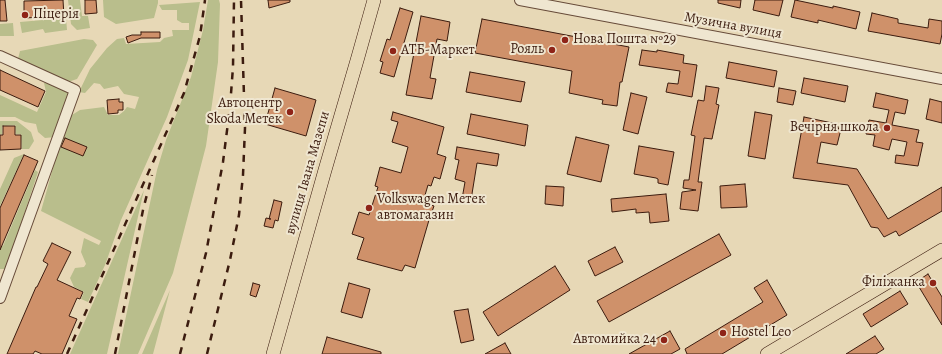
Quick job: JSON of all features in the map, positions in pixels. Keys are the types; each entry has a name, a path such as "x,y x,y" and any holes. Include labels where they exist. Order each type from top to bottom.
{"main road":[{"name":"вулиця Івана Мазепи","path":"273,354 374,0"},
{"path":"767,354 942,250"}],"street":[{"name":"Музична вулиця","path":"520,0 942,79"},
{"path":"0,56 75,90 0,298"}],"green space":[{"path":"68,0 80,0 82,16 88,16 90,28 77,30 71,24"},
{"path":"103,0 158,0 158,3 154,18 116,24 104,17"},
{"path":"208,0 219,0 220,4 218,62 206,146 173,273 138,354 118,354 157,170 166,140 191,77 203,30"},
{"path":"200,2 188,60 167,117 121,220 105,265 88,302 81,299 84,292 74,287 70,278 75,268 84,267 86,264 81,252 84,238 99,245 101,241 41,211 67,118 80,110 104,107 108,115 119,115 127,107 135,109 139,97 124,94 118,86 104,89 100,84 94,83 85,93 79,92 90,69 107,48 117,39 124,38 126,44 160,42 164,38 173,36 172,30 189,30 189,23 182,23 177,20 177,10 162,10 159,5"},
{"path":"66,18 67,30 45,33 43,29 22,33 20,22"},
{"path":"13,23 14,36 0,36 0,24"},
{"path":"84,39 93,40 97,45 77,79 68,82 18,59 20,51"},
{"path":"52,82 70,93 55,137 45,138 38,132 36,124 25,122 15,117 0,117 0,95 37,112 46,92 44,83"},
{"path":"0,121 17,121 31,132 34,141 29,149 22,149 21,134 16,134 15,125 2,126 2,134 0,134"},
{"path":"24,154 0,206 0,189 14,158"},
{"path":"35,170 38,172 14,245 5,269 0,269 0,245 3,246"},
{"path":"144,190 107,354 70,354"},
{"path":"170,290 153,354 142,354"}],"building":[{"path":"0,0 5,0 7,21 0,21"},
{"path":"63,0 64,16 24,18 24,1"},
{"path":"85,0 96,0 97,13 85,14"},
{"path":"268,0 290,0 290,2 269,8"},
{"path":"718,0 741,0 740,8 718,3"},
{"path":"755,0 783,0 779,16 753,10"},
{"path":"795,0 860,12 856,29 818,20 818,23 791,17"},
{"name":"АТБ-Маркет","path":"400,8 413,12 394,77 380,73 383,62 380,61 387,39 390,40"},
{"path":"872,13 898,19 898,23 928,28 929,19 942,21 940,44 868,31"},
{"path":"421,16 450,22 447,41 437,39 430,78 436,79 432,99 406,95"},
{"name":"Рояль","path":"482,19 629,47 622,82 620,82 617,106 602,104 603,100 569,93 572,71 475,53"},
{"path":"141,32 160,32 160,38 141,38 128,43 126,37 141,35"},
{"path":"642,50 657,52 657,50 684,55 683,63 697,65 692,97 666,92 668,83 678,84 680,71 639,65"},
{"path":"729,62 777,71 774,87 726,78"},
{"path":"0,70 45,91 38,107 0,90"},
{"path":"470,72 525,82 521,102 466,92"},
{"path":"804,78 848,86 845,102 801,93"},
{"path":"706,86 719,88 716,104 719,105 712,139 704,138 698,182 702,182 698,211 680,209 682,192 696,190 683,188 684,180 689,180 695,136 691,135 698,100 704,101"},
{"name":"Автоцентр Skoda Метек","path":"275,88 316,100 306,136 265,124"},
{"path":"779,88 796,91 793,105 777,102"},
{"path":"631,93 647,97 638,134 623,130"},
{"name":"Вечірня школа","path":"876,93 908,100 905,114 895,112 892,125 919,130 916,142 923,143 918,166 895,163 896,155 904,156 907,142 892,139 889,150 873,146 875,135 866,134 869,120 886,123 889,110 873,107"},
{"path":"119,99 119,102 123,102 123,110 118,110 118,113 108,114 107,100"},
{"path":"930,99 942,102 942,123 926,119"},
{"path":"393,112 444,127 437,154 446,157 440,179 434,177 431,186 428,185 423,202 434,206 415,268 405,265 402,271 357,259 364,238 352,234 359,212 369,215 378,187 375,186 380,167 401,173 408,147 392,142 398,122 391,120"},
{"path":"755,112 772,115 765,159 748,156"},
{"path":"471,114 528,125 525,146 467,134"},
{"path":"804,117 837,124 840,133 837,145 821,142 817,163 857,169 888,219 942,187 942,211 899,236 896,231 884,237 878,228 871,227 848,185 793,178"},
{"path":"3,126 15,126 15,135 21,135 21,149 0,150 0,135 3,135"},
{"path":"576,137 609,145 601,182 567,174"},
{"path":"65,138 87,147 83,156 61,147"},
{"path":"639,146 674,152 668,185 658,183 658,179 656,178 634,174"},
{"path":"457,147 499,154 497,166 477,163 471,200 462,199 465,182 455,179 459,160 455,159"},
{"path":"24,155 38,161 0,250 0,208"},
{"path":"745,184 747,207 721,208 720,186"},
{"path":"546,186 564,187 563,206 545,204"},
{"path":"666,194 669,221 650,223 649,212 636,213 636,209 612,212 611,199"},
{"path":"274,200 282,202 278,221 275,220 273,228 264,226 266,218 269,219"},
{"path":"719,234 731,255 609,322 597,301"},
{"path":"52,243 71,252 57,280 83,292 80,299 77,298 69,316 77,319 62,354 42,354 35,351 33,354 7,354 36,287 48,264 43,261"},
{"path":"615,247 623,262 595,276 588,261"},
{"path":"555,266 570,290 498,336 483,312"},
{"path":"928,274 942,297 942,325 916,282"},
{"path":"767,280 787,315 722,354 687,354 685,349 763,302 754,288"},
{"path":"253,283 260,285 256,297 250,295"},
{"path":"349,283 370,289 362,318 341,312"},
{"path":"900,291 908,304 871,327 863,314"},
{"path":"468,309 474,340 461,343 454,311"},
{"name":"Автомийка 24","path":"670,331 680,349 671,354 629,354"},
{"path":"875,336 884,349 876,354 846,354"},
{"path":"327,337 381,352 381,354 322,354"},
{"path":"505,343 511,354 485,354"}],"railway":[{"path":"67,354 184,93 200,36 205,0"},
{"path":"180,354 206,253 223,162 230,107 233,67 234,0"},
{"path":"207,354 230,260 239,215 243,175 245,128 241,0"},
{"path":"115,354 143,210 152,175"}],"place":[{"name":"Піцерія","path":"25,15"},
{"name":"Нова Пошта №29","path":"565,40"},
{"name":"Рояль","path":"552,50"},
{"name":"АТБ-Маркет","path":"393,51"},
{"name":"Автоцентр Skoda Метек","path":"290,112"},
{"name":"Вечірня школа","path":"887,128"},
{"name":"Volkswagen Метек автомагазин","path":"369,208"},
{"name":"Філіжанка","path":"933,283"},
{"name":"Hostel Leo","path":"723,333"},
{"name":"Автомийка 24","path":"664,340"}]}
